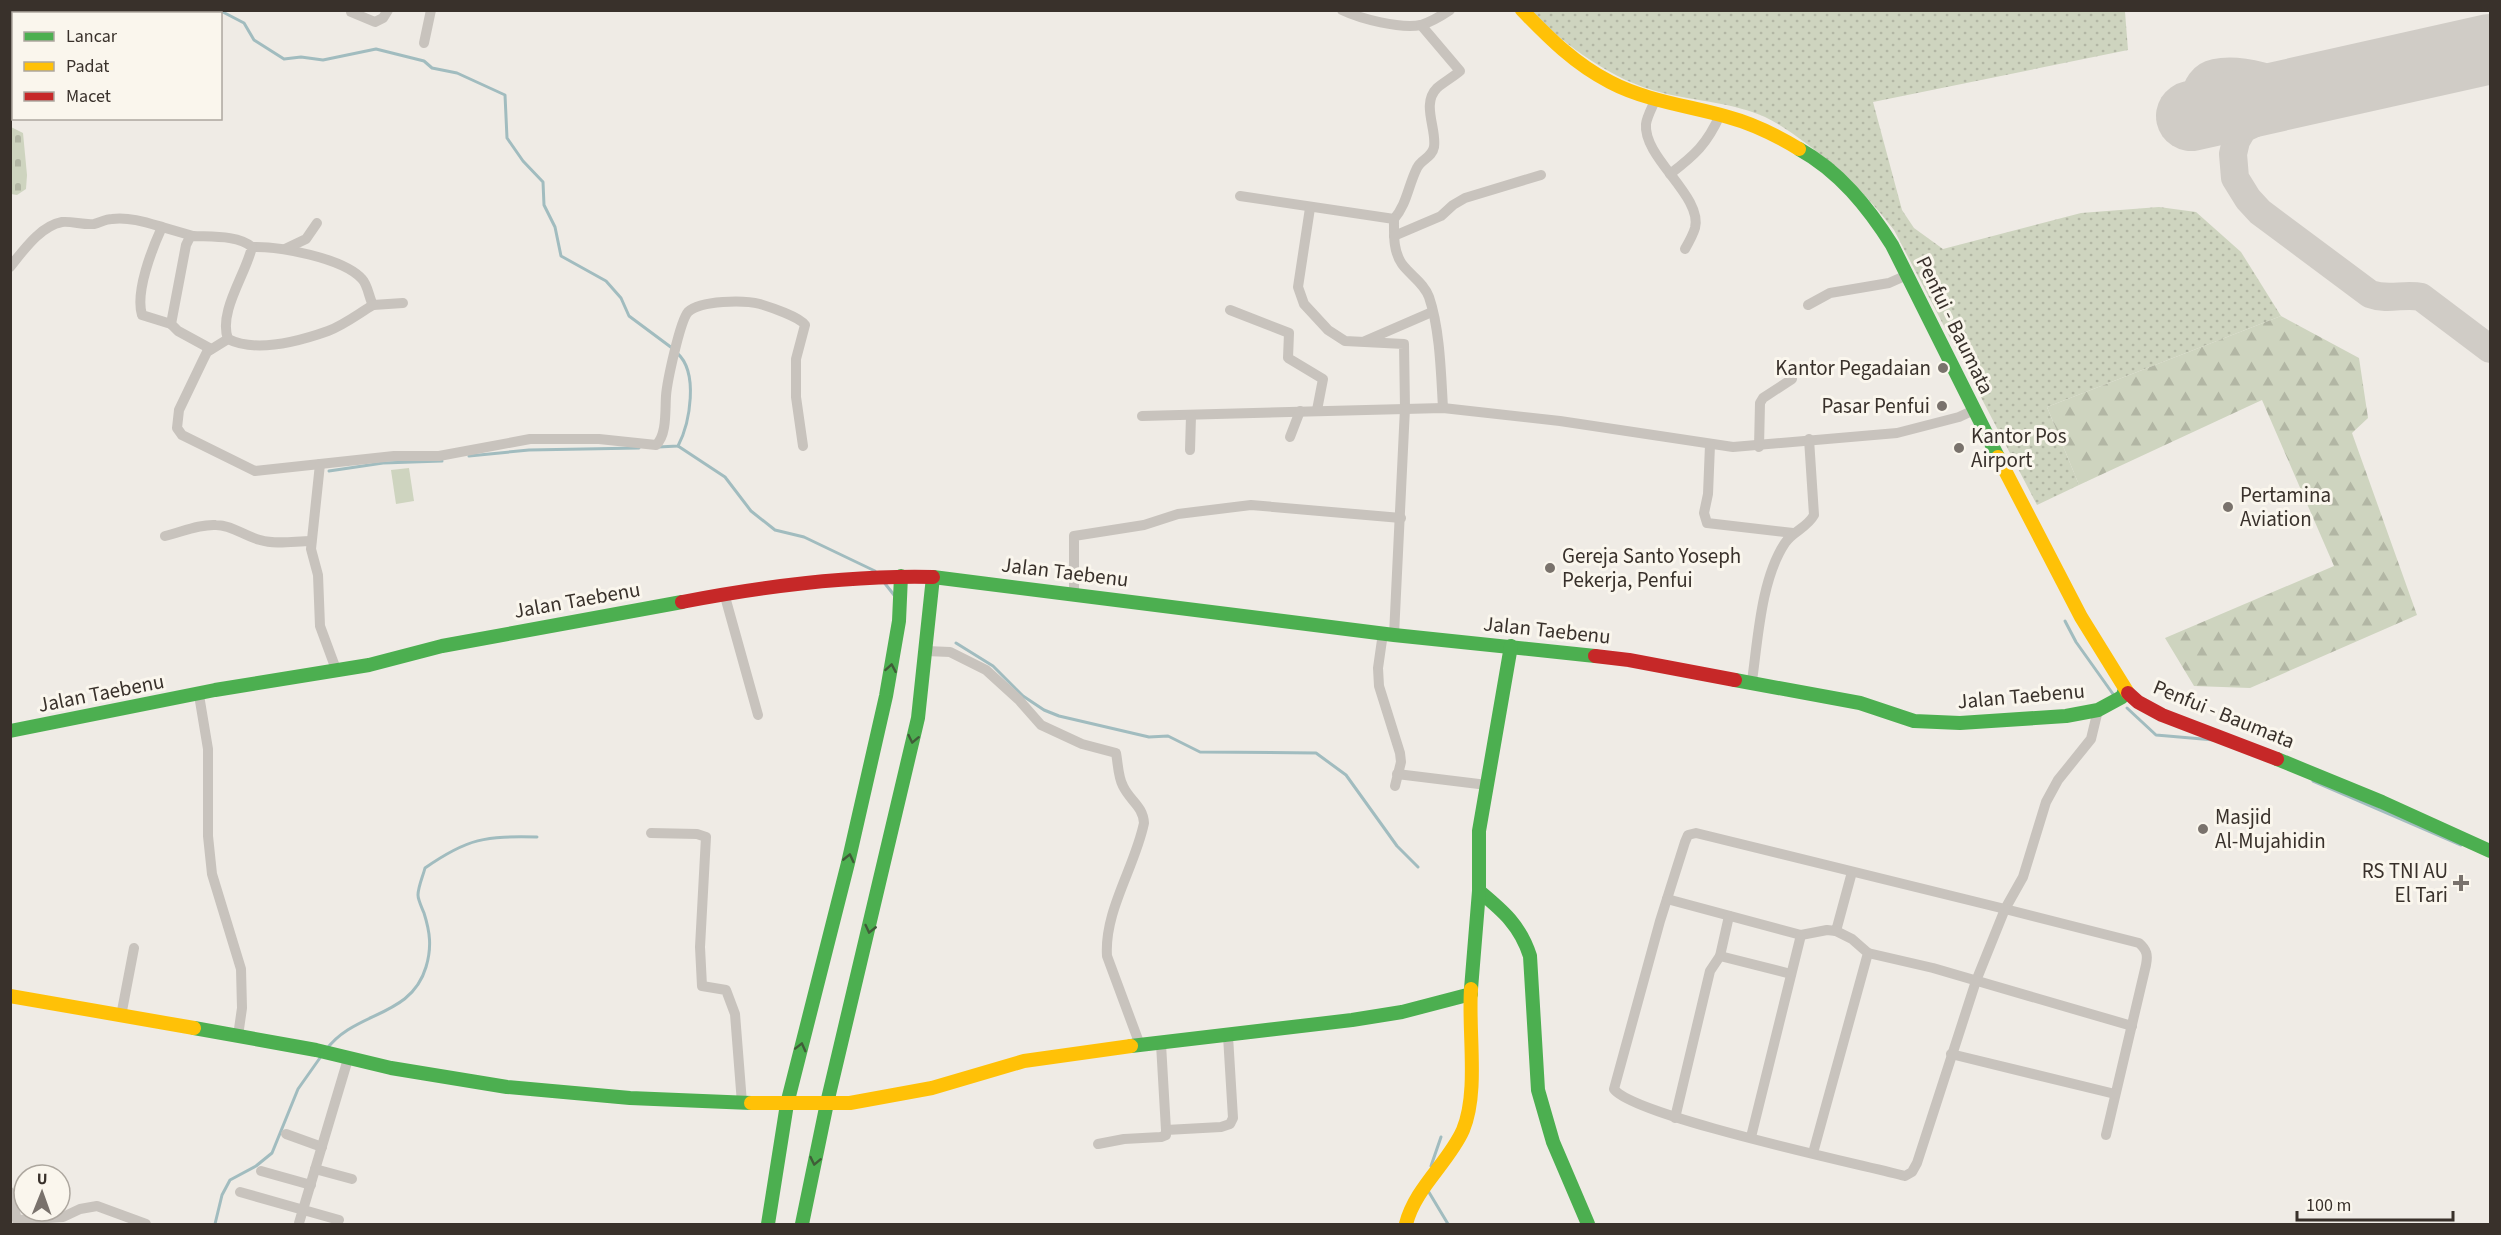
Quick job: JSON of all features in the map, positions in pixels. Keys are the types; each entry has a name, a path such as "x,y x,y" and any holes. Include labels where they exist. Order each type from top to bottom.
{"main road":[{"name":"Penfui - Baumata","path":"1522,10 1558,47 1583,66 1612,83 1765,129 1812,156 1844,182 1872,214 1893,245 1974,410 2121,696 2162,715 2278,759 2490,851"},
{"name":"Jalan Taebenu","path":"10,731 245,685 337,672 416,655 442,646 724,594 784,584 852,577 894,576 933,577 1388,634 1629,660 1752,681 1860,703 1921,722 2025,720 2098,710 2121,696"},
{"path":"768,1224 787,1104 845,874 886,696 899,621 894,576"},
{"path":"802,1224 827,1103 918,718 933,577"},
{"path":"1406,1224 1408,1216 1428,1182 1468,1120 1472,1076 1471,994 1479,891 1479,831 1511,646"},
{"path":"1479,891 1503,911 1523,935 1530,956 1541,1108 1564,1172 1588,1224"},
{"path":"10,996 316,1050 343,1058 507,1087 630,1098 787,1104 850,1103 932,1088 1024,1061 1402,1012 1471,994"}],"street":[{"path":"351,12 375,22 383,18 388,10"},
{"path":"424,43 431,10"},
{"path":"1342,10 1393,23 1421,25 1450,10"},
{"path":"1421,25 1460,71 1437,89 1431,97 1433,148 1428,158 1417,168 1404,207 1394,219 1394,236 1397,255 1402,264 1426,290 1432,312 1440,367 1443,408"},
{"path":"1656,98 1646,125 1652,145 1694,213 1696,226 1685,249"},
{"path":"1670,174 1697,153 1712,133 1720,115"},
{"path":"1394,236 1441,216 1453,204 1465,198 1541,175"},
{"path":"1240,196 1394,219"},
{"path":"1310,208 1298,280 1300,295 1315,318 1335,336 1345,341 1404,344 1405,408 1401,518 1388,634 1378,668 1379,686 1399,743 1401,762 1395,786"},
{"path":"10,267 49,227 62,222 94,224 120,218 138,220 194,236 235,240 245,242 252,247 285,249 310,255 350,271 363,280 373,305"},
{"path":"285,249 306,239 317,224"},
{"path":"162,227 147,264 140,308 142,315 171,324 178,331 211,349"},
{"path":"171,324 186,245 190,237 194,236"},
{"path":"252,247 227,315 225,331 228,339 234,342 282,343 330,330 373,305 403,303"},
{"path":"1808,305 1830,293 1889,283 1907,275"},
{"path":"228,339 211,349 203,360 179,410 176,423 178,433 255,471 394,456 424,457 556,438 658,443 673,356 686,314 697,307 710,304 750,302 803,321 805,325 796,359 797,415 803,446"},
{"path":"1230,310 1289,333 1288,358 1323,379 1317,410"},
{"path":"1362,342 1432,312"},
{"path":"1759,447 1760,403 1792,379"},
{"path":"1143,416 1443,408 1581,424 1710,445 1759,447 1809,439 1897,433 1959,417 1974,410"},
{"path":"1290,437 1300,411"},
{"path":"1190,450 1191,416"},
{"path":"1710,445 1708,494 1704,513 1707,523 1793,533 1802,529 1814,515 1809,439"},
{"path":"320,464 311,541 318,575 320,626 337,672"},
{"path":"1074,595 1074,536 1144,525 1178,514 1251,505 1401,518"},
{"path":"165,536 201,526 216,525 231,527 263,541 311,541"},
{"path":"1752,681 1766,591 1777,558 1793,533"},
{"path":"724,594 758,715"},
{"path":"926,651 950,652 986,670 1019,700 1041,725 1082,744 1116,753 1122,784 1130,797 1141,807 1144,823 1111,921 1106,942 1107,957 1140,1045"},
{"path":"199,695 208,749 207,828 212,874 241,969 242,1008 238,1036"},
{"path":"2098,710 2091,739 2058,780 2046,802 2023,877 2005,909 1976,981 1917,1163 1912,1172 1905,1176 1675,1118 1618,1094 1614,1084 1667,899 1688,835 1696,833 1852,872 2005,909 2129,940 2144,948 2148,956 2106,1136"},
{"path":"1397,774 1487,786"},
{"path":"651,833 697,834 706,837 700,947 702,987 726,990 733,1006 742,1103"},
{"path":"1836,931 1852,872"},
{"path":"1667,899 1801,935 1827,930 1836,931 1852,939 1868,953 1933,968 2132,1026"},
{"path":"1675,1118 1710,971 1719,956 1729,916"},
{"path":"1751,1137 1801,935"},
{"path":"121,1016 134,948"},
{"path":"1813,1153 1868,953"},
{"path":"1719,956 1791,974"},
{"path":"1166,1130 1221,1127 1230,1124 1233,1118 1228,1036"},
{"path":"1098,1144 1166,1135 1161,1044"},
{"path":"1951,1054 2115,1094"},
{"path":"299,1222 322,1147 343,1058"},
{"path":"286,1134 322,1147"},
{"path":"315,1170 352,1179"},
{"path":"261,1171 310,1185"},
{"path":"240,1192 339,1220"},
{"path":"72,1215 80,1209 97,1206 146,1224"}],"green space":[{"path":"1529,11 2133,11 2125,12 2128,50 1873,102 1902,210 1914,228 1943,249 2081,213 2159,207 2196,212 2241,252 2281,316 2047,407 2079,485 2037,505 1894,230 1854,184 1807,144 1771,120 1741,108 1663,93 1625,80 1575,49"},
{"path":"11,127 23,133 27,175 26,189 17,195 11,194"},
{"path":"2281,316 2359,358 2368,418 2352,433 2417,615 2250,688 2194,686 2165,638 2334,566 2262,400 2079,485 2047,407"},
{"path":"409,468 414,501 396,504 391,470"}],"waterway":[{"path":"219,10 244,23 254,40 284,59 301,57 323,60 376,49 424,61 432,68 457,73 505,95 507,138 523,161 543,182 544,205 555,227 561,256 606,281 621,298 629,316 672,348"},
{"path":"658,447 678,446 689,411 688,372 677,353"},
{"path":"678,446 725,477 751,511 775,530 804,537 875,571"},
{"path":"469,456 529,450 639,448"},
{"path":"329,471 383,463 442,461"},
{"path":"883,581 894,595"},
{"path":"2065,621 2076,642 2113,694"},
{"path":"956,643 993,666 1023,696 1044,710 1059,716 1149,737 1168,736 1200,752 1316,753 1346,775 1397,846 1418,867"},
{"path":"2127,708 2156,735 2214,740"},
{"path":"2313,781 2461,845"},
{"path":"326,1050 338,1037 395,1005 419,984 426,967 430,946 428,927 418,895 425,868 453,850 478,841 504,837 537,837"},
{"path":"215,1224 222,1195 230,1180 256,1166 272,1153 298,1089 322,1055"},
{"path":"1431,1166 1441,1137"},
{"path":"1427,1189 1448,1224"}],"taxiway":[{"path":"2243,129 2211,126 2199,114 2195,98 2197,89 2207,76 2226,72 2249,73 2305,91"},
{"path":"2305,91 2274,114 2243,129 2236,141 2233,154 2235,178 2248,199 2260,212 2370,294 2384,297 2421,297 2490,349"}],"runway":[{"path":"2191,116 2490,49"}],"traffic: fast":[{"path":"1799,149 1827,168 1852,191 1892,245 1998,457"},
{"path":"768,1224 787,1104 848,863 886,696 899,621 901,576"},
{"path":"933,577 1394,635 1595,656"},
{"path":"802,1224 827,1103 918,718 933,577"},
{"path":"10,731 215,690 369,665 442,646 682,602"},
{"path":"1471,989 1479,891 1479,831 1511,646"},
{"path":"1735,680 1860,703 1914,721 1960,723 2066,716 2098,710 2122,697 2125,690"},
{"path":"2277,759 2382,802 2490,851"},
{"path":"1479,891 1510,919 1530,956 1538,1090 1553,1142 1588,1224"},
{"path":"1131,1046 1352,1020 1402,1012 1471,994"},
{"path":"194,1028 316,1050 391,1068 507,1087 630,1098 751,1103"}],"traffic: slow":[{"path":"1522,10 1574,59 1610,82 1653,99 1747,123 1799,149"},
{"path":"1998,457 2081,617 2128,693"},
{"path":"1406,1224 1410,1211 1424,1187 1457,1142 1468,1115 1472,1080 1471,989"},
{"path":"10,996 194,1028"},
{"path":"751,1103 850,1103 932,1088 1024,1061 1131,1046"}],"traffic: jam":[{"path":"682,602 807,583 870,578 933,577"},
{"path":"1595,656 1629,660 1735,680"},
{"path":"2128,693 2138,702 2162,715 2277,759"}],"place":[{"name":"Kantor Pegadaian","path":"1943,368"},
{"name":"Pasar Penfui","path":"1942,406"},
{"name":"Kantor Pos Airport","path":"1959,448"},
{"name":"Pertamina Aviation","path":"2228,507"},
{"name":"Gereja Santo Yoseph Pekerja, Penfui","path":"1550,568"},
{"name":"Masjid Al-Mujahidin","path":"2203,829"},
{"name":"RS TNI AU El Tari","path":"2461,883"}]}
